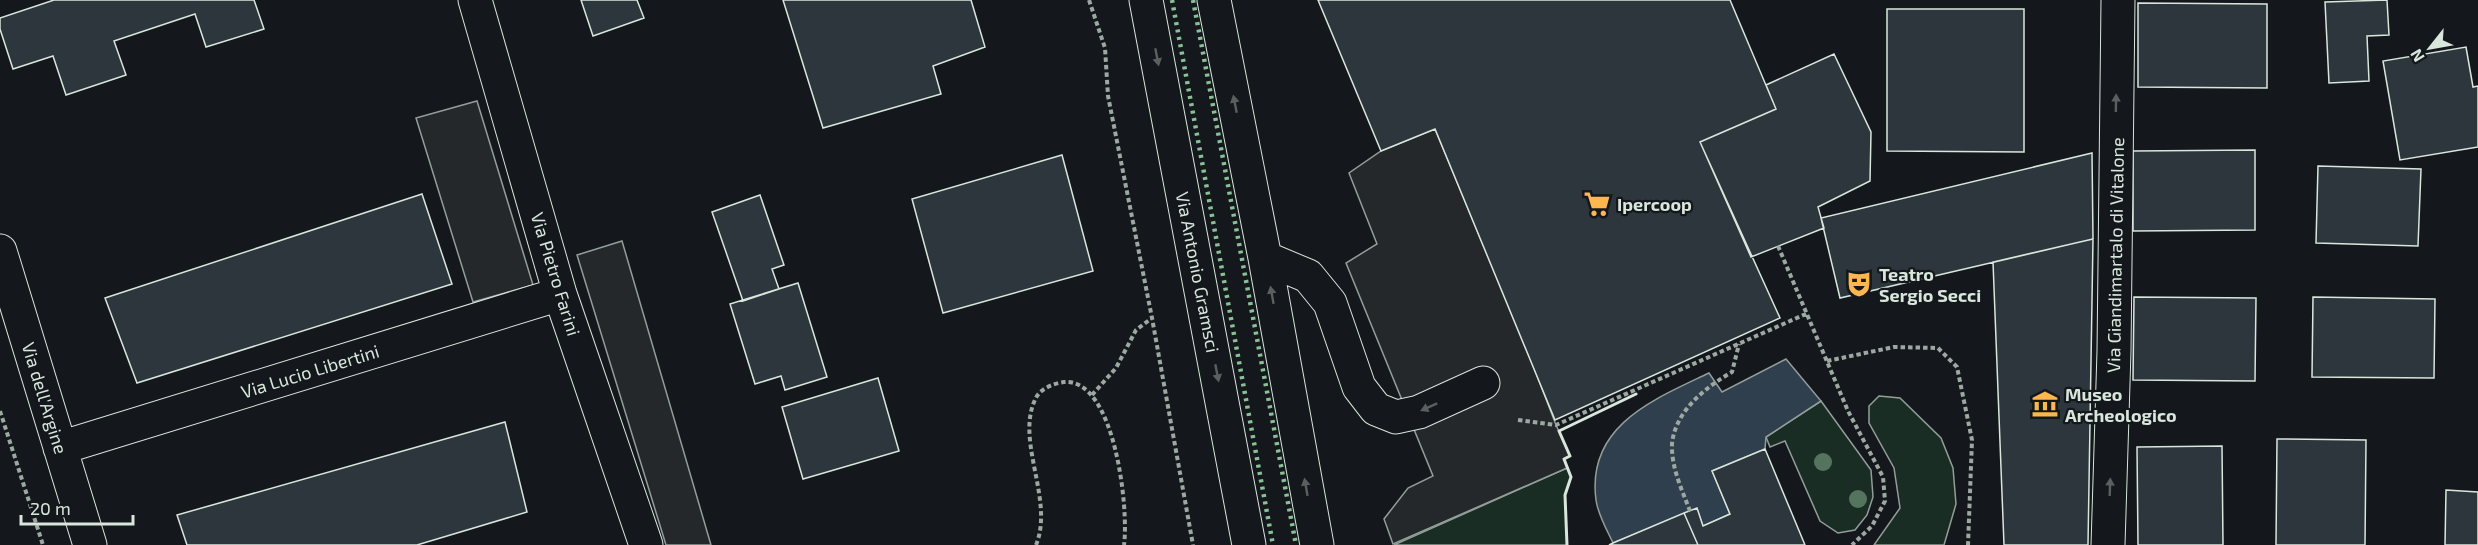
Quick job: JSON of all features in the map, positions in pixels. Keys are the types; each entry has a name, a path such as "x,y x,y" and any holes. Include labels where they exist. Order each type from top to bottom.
{"street":[{"name":"Via Pietro Farini","path":"476,0 560,294 646,545"},
{"name":"Via Antonio Gramsci","path":"1146,0 1249,545"},
{"path":"1215,0 1317,545"},
{"name":"Via Giandimartalo di Vitalone","path":"2108,545 2114,351 2118,0"},
{"name":"Via dell'Argine","path":"0,251 90,545"},
{"path":"1265,258 1308,276 1330,303 1359,387 1376,409 1396,417 1419,412 1483,384"},
{"name":"Via Lucio Libertini","path":"60,448 560,294"}],"path":[{"path":"1089,0 1105,48 1108,96 1152,318 1193,545"},
{"path":"1778,246 1848,411 1883,477 1885,501 1872,526 1852,545"},
{"path":"1518,420 1556,425 1808,313"},
{"path":"1092,395 1116,369 1136,330 1152,318"},
{"path":"1690,511 1675,470 1672,443 1683,412 1715,382 1732,372 1739,343"},
{"path":"1827,361 1894,347 1938,348 1957,368 1972,440 1968,545"},
{"path":"1036,545 1039,537 1040,496 1029,415 1038,394 1056,383 1073,381 1092,395 1107,422 1122,476 1124,545"},
{"path":"0,411 43,545"}],"green space":[{"path":"1879,396 1900,398 1941,438 1953,468 1956,504 1944,545 1874,545 1900,508 1894,468 1869,423 1869,406"},
{"path":"1821,401 1871,470 1873,497 1867,515 1855,530 1838,533 1820,521 1785,441 1770,447 1766,437"},
{"path":"1567,468 1571,477 1565,495 1567,545 1394,545"}],"shaded area":[{"path":"477,101 533,285 473,302 416,118"},
{"path":"1435,129 1570,456 1564,459 1567,468 1393,544 1384,519 1408,488 1433,476 1346,263 1377,244 1349,173 1381,151"},
{"path":"622,241 711,545 666,545 577,255"}],"water":[{"path":"1786,359 1821,401 1766,437 1765,449 1712,471 1730,514 1703,526 1697,509 1613,543 1597,506 1596,474 1602,452 1613,434 1628,418 1667,393 1709,373 1722,392"}],"building":[{"path":"54,0 254,0 264,29 206,47 195,14 114,41 126,75 66,95 53,56 13,69 0,29 0,18"},
{"path":"581,0 637,0 644,18 593,36"},
{"path":"783,0 971,0 985,47 933,66 941,94 823,128"},
{"name":"Ipercoop","path":"1318,0 1730,0 1776,109 1700,142 1780,318 1555,420 1435,129 1381,151"},
{"path":"2387,0 2389,35 2367,36 2369,81 2329,83 2325,2"},
{"path":"2138,3 2267,4 2267,88 2138,87"},
{"path":"1887,9 2024,9 2024,152 1887,151"},
{"path":"2466,47 2473,87 2478,86 2478,147 2400,160 2383,61"},
{"path":"1834,54 1871,132 1870,181 1818,207 1824,228 1751,257 1700,142 1776,109 1766,85"},
{"path":"2255,150 2255,230 2133,231 2133,151"},
{"path":"2092,153 2093,239 1840,298 1821,218"},
{"path":"1062,155 1093,271 943,313 912,199"},
{"path":"2318,166 2421,169 2418,246 2316,243"},
{"path":"422,194 452,284 137,383 105,298"},
{"path":"760,195 784,265 772,269 779,289 743,301 712,212"},
{"name":"Museo Archeologico","path":"2093,239 2088,545 2004,545 1993,262"},
{"path":"798,283 827,377 785,390 781,376 755,384 730,304"},
{"path":"2134,297 2256,298 2255,381 2133,380"},
{"path":"2313,297 2435,299 2434,378 2312,377"},
{"path":"878,378 899,451 803,479 782,407"},
{"path":"505,422 527,512 417,545 187,545 177,515"},
{"path":"2277,439 2366,440 2365,545 2276,545"},
{"path":"2222,446 2223,545 2138,545 2137,447"},
{"path":"1765,449 1805,545 1698,545 1684,513 1697,508 1703,526 1730,514 1712,471"},
{"path":"2446,490 2478,492 2478,545 2445,545"},
{"path":"1684,513 1698,545 1609,545 1613,543"}],"hedge":[{"path":"1172,0 1273,545"},
{"path":"1193,0 1296,545"}],"wall":[{"path":"1567,545 1565,495 1571,477 1564,459 1570,456 1559,431 1636,394"}],"place":[{"name":"Ipercoop","path":"1597,204"},
{"name":"Teatro Sergio Secci","path":"1859,284"},
{"name":"Museo Archeologico","path":"2045,404"}]}
